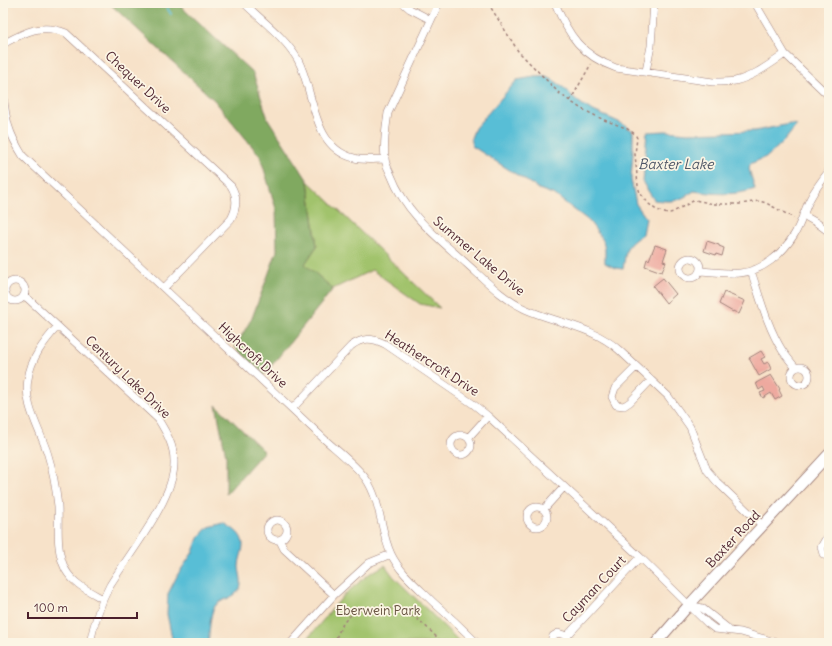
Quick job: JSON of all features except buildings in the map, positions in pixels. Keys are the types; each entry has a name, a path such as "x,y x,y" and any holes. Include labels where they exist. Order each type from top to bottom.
{"main road":[{"name":"Baxter Road","path":"656,643 689,605 829,454"}],"street":[{"path":"244,3 288,46 298,61 320,127 327,140 335,148 354,158 385,160"},
{"path":"403,3 410,9 431,20"},
{"name":"Summer Lake Drive","path":"439,3 388,113 385,130 385,160 396,190 408,208 422,224 499,292 526,309 592,332 612,344 668,396 684,417 707,470 717,482 763,526"},
{"path":"555,3 563,23 575,40 602,63 616,68 646,71 712,82 735,81 761,70 785,54"},
{"path":"646,71 651,46 654,3"},
{"path":"755,3 785,54 829,96"},
{"name":"Chequer Drive","path":"3,44 36,28 55,29 66,33 234,190 236,199 234,212 230,219 164,288"},
{"name":"Highcroft Drive","path":"3,93 8,126 16,146 23,156 292,409 358,469 366,479 374,497 391,554 401,569 418,588 477,643"},
{"path":"700,271 741,273 751,271 765,264 779,254 794,235 818,185 829,171"},
{"path":"803,215 829,232"},
{"path":"751,271 775,337 795,368"},
{"name":"Century Lake Drive","path":"24,295 158,419 172,445 174,456 172,479 159,508 103,599 95,621 90,643"},
{"path":"57,327 44,341 32,364 27,380 27,396 48,454 52,472 58,506 59,546 63,564 71,578 80,586 103,599"},
{"name":"Heathercroft Drive","path":"292,409 351,346 367,338 374,339 385,344 473,404 488,416 640,557 689,605 699,617 715,629 730,631 764,641 778,643"},
{"path":"636,367 616,388 612,397 616,405 624,406 630,402 651,380"},
{"path":"468,438 488,416"},
{"path":"544,509 564,487"},
{"path":"829,538 825,540 821,547 823,554 829,558"},
{"path":"280,540 284,549 334,595"},
{"path":"291,643 334,595 369,563 391,554"},
{"name":"Cayman Court","path":"550,643 551,638 556,634 562,633 568,640 640,557"}],"path":[{"path":"488,3 518,51 560,94 580,108 604,120 626,128 635,134 637,138 635,154 638,186 640,193 654,209 667,214 695,200 714,204 740,204 759,201 766,203 794,218"},
{"path":"570,102 591,64"},
{"path":"334,643 349,616 359,610 378,608 396,610 411,615 420,621 443,643"}],"green space":[{"path":"109,3 177,3 253,73 268,119 308,181 317,246 305,264 333,289 264,375 235,347 252,318 277,251 276,209 260,156 215,101"},
{"path":"308,181 440,308 420,304 372,270 333,289 304,264 317,246"},
{"path":"216,405 264,451 226,494 226,456"},
{"name":"Eberwein Park","path":"385,565 393,576 461,643 304,643 344,595 369,574"}],"water":[{"path":"534,77 549,78 563,87 589,109 622,123 633,131 631,179 636,204 646,218 643,234 632,242 627,248 623,269 615,268 605,263 603,240 589,221 555,195 539,189 472,146 471,138 475,128 517,80"},
{"name":"Baxter Lake","path":"790,124 797,125 785,140 768,156 750,164 749,169 755,189 732,194 694,191 679,199 666,201 654,200 643,183 647,132 666,131 688,133 755,131"},
{"path":"224,523 236,532 243,541 239,566 241,580 240,588 238,592 215,606 211,619 208,643 173,643 167,614 168,594 178,574 193,552 198,538 208,527"}],"waterway":[{"path":"164,3 171,14"}]}
